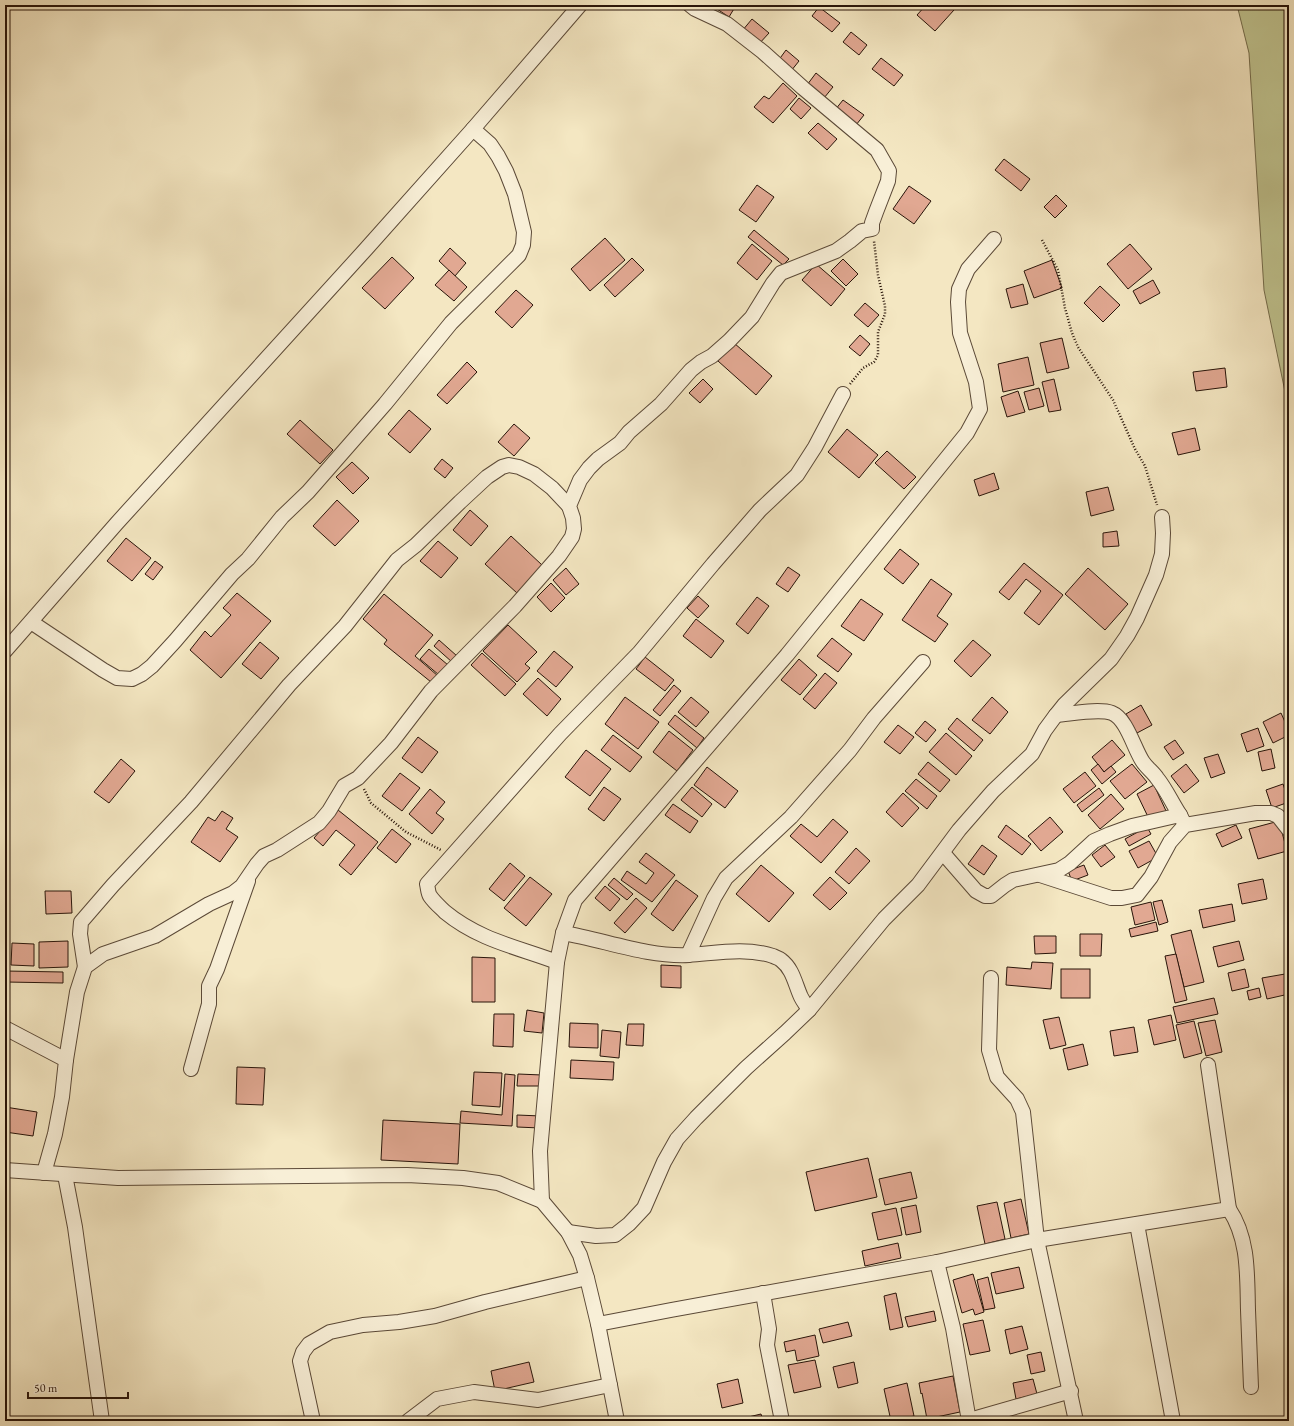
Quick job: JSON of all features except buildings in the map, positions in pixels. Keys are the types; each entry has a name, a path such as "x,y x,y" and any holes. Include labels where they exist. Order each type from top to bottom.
{"street":[{"path":"5,651 116,523 366,249 473,129 580,5"},
{"path":"569,506 580,480 589,468 598,459 620,443 629,432 661,404 691,370 712,356 734,336 752,316 773,283 781,274 836,251 862,232 872,229 872,223 888,180 889,171 878,150 803,88 763,52 726,24 695,9 690,5"},
{"path":"31,622 117,678 132,679 142,674 152,666 175,641 232,574 248,559 282,517 308,492 451,323 519,255 524,245 524,232 515,194 498,156 490,144 473,129"},
{"path":"542,1201 540,1151 557,962 563,933 575,900 782,661 967,433 980,408 976,382 960,333 958,302 959,289 968,269 994,240"},
{"path":"557,962 477,934 437,905 430,895 428,884 430,880 455,854 560,734 639,653 760,510 797,475 815,447 843,394"},
{"path":"44,1173 55,1134 62,1097 66,1060 77,992 85,967 80,934 81,922 113,885 192,802 289,684 345,626 397,560 416,546 487,477 502,467 509,465 519,467 534,474 552,488 569,506 573,518 574,529 572,537 559,556 515,606 431,691 391,743 358,778 344,786 329,811 318,822 291,841 264,856 242,886 233,893 209,904 155,936 103,954 85,967"},
{"path":"568,1232 596,1236 615,1235 629,1224 644,1208 664,1162 677,1139 746,1068 809,1010 884,919 918,885 959,830 993,791 1032,754 1045,730 1064,705 1111,659 1137,618 1156,575 1162,554 1164,533 1162,517"},
{"path":"688,955 714,898 726,878 790,817 850,750 874,718 923,662"},
{"path":"1056,715 1087,712 1110,712 1117,716 1134,747 1144,763 1157,778 1182,820"},
{"path":"943,853 976,891 985,896 991,896 1013,880 1059,870 1070,863 1094,841 1132,826 1164,820 1182,820 1271,812 1278,816 1289,830"},
{"path":"1040,875 1111,898 1122,898 1137,895 1151,878 1182,820"},
{"path":"192,1070 209,1004 209,986 218,969 250,875"},
{"path":"563,933 589,937 656,953 688,955 748,951 781,959 794,976 801,996 809,1010"},
{"path":"991,978 989,1050 997,1077 1017,1099 1023,1112 1038,1240 1071,1391 1076,1421"},
{"path":"5,1028 66,1060"},
{"path":"1208,1065 1229,1209 1242,1233 1247,1260 1251,1387"},
{"path":"5,1170 126,1178 407,1175 462,1178 498,1183 542,1201 568,1232 580,1255 588,1278 617,1421"},
{"path":"65,1175 76,1234 102,1421"},
{"path":"598,1324 937,1262 1038,1240 1229,1209"},
{"path":"1137,1224 1173,1421"},
{"path":"937,1262 953,1328 968,1421 1071,1391"},
{"path":"313,1421 300,1361 303,1352 309,1344 330,1332 364,1325 399,1322 435,1316 486,1302 588,1278"},
{"path":"763,1293 769,1329 767,1345 782,1421"},
{"path":"408,1421 437,1399 474,1392 538,1400 610,1385"}],"path":[{"path":"843,394 864,368 874,362 878,355 878,332 885,314 885,306 878,275 872,229"},
{"path":"1042,240 1058,270 1065,308 1072,333 1078,347 1113,400 1145,466 1162,517"},
{"path":"358,778 371,804 406,832 439,850"}],"green space":[{"path":"1237,5 1289,5 1289,411 1264,290 1249,53"}]}
